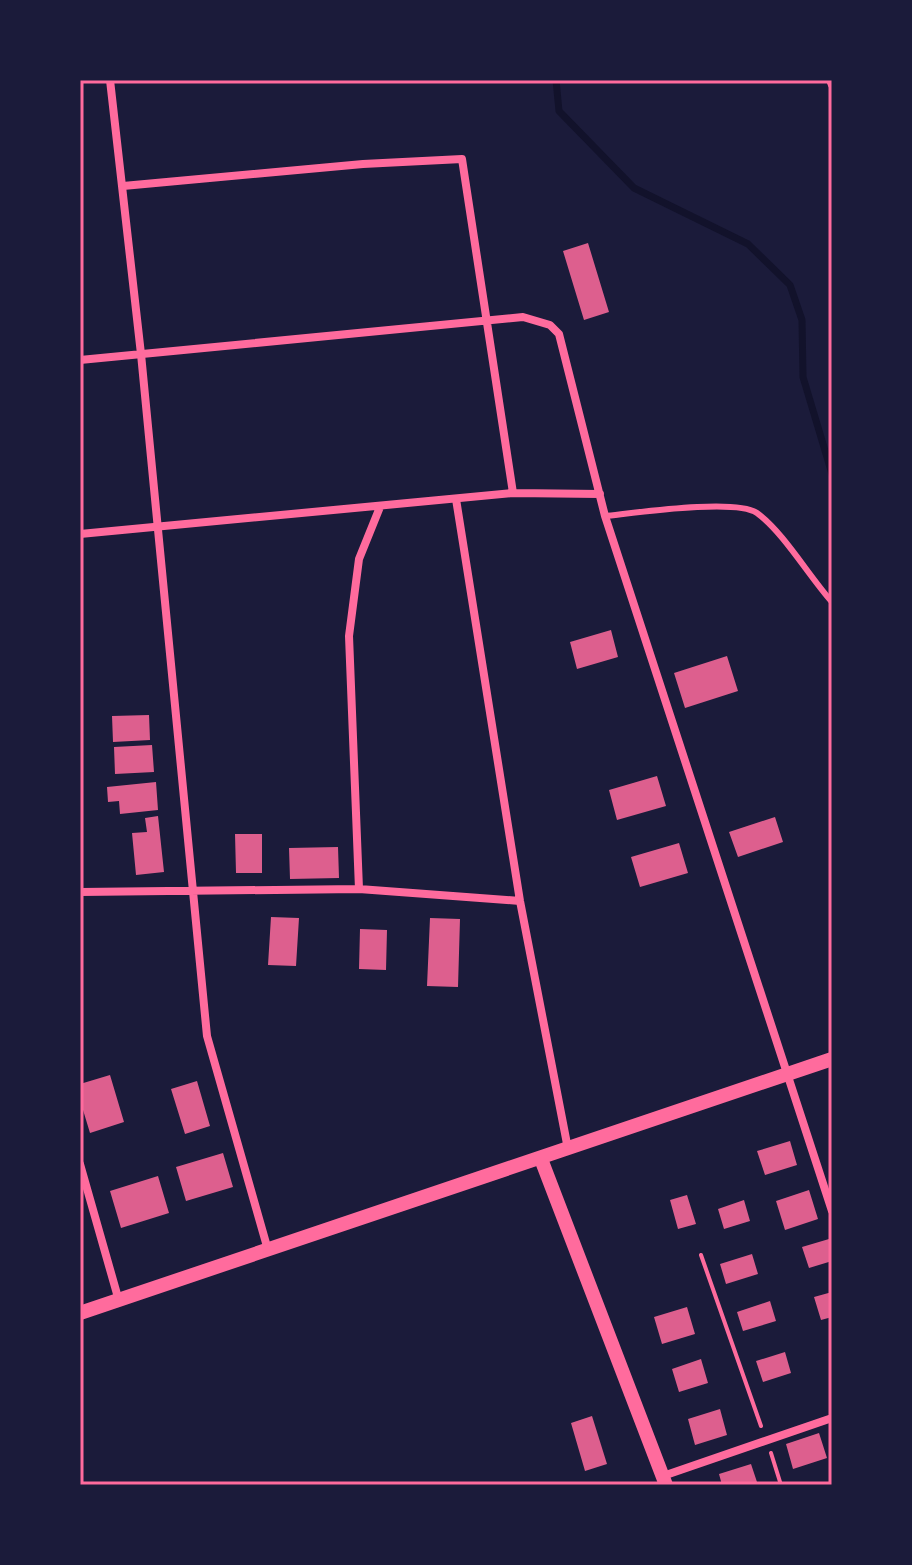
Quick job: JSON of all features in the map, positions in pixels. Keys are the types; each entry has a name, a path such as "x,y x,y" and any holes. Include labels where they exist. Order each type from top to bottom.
{"street":[{"path":"110,80 141,354 207,1036 268,1250"},
{"path":"123,186 363,164 462,159 513,493"},
{"path":"80,360 523,317 550,325 559,334 605,516 832,1211"},
{"path":"80,534 513,493 600,494"},
{"path":"456,499 520,901 568,1150"},
{"path":"359,889 349,636 359,559 380,507"},
{"path":"80,892 359,889 520,901"},
{"path":"80,1313 832,1059"},
{"path":"541,1159 664,1481 832,1418"},
{"path":"80,1164 119,1301"}],"lane":[{"path":"605,516 680,508 754,510 775,529 802,569 832,602"}],"path":[{"path":"701,1255 781,1485"}],"building":[{"path":"588,243 609,312 584,320 563,251"},
{"path":"611,630 618,657 577,669 570,642"},
{"path":"727,656 738,691 685,708 674,673"},
{"path":"149,715 150,740 113,742 112,716"},
{"path":"152,745 154,772 115,774 114,747"},
{"path":"657,776 666,806 617,820 609,790"},
{"path":"156,782 158,810 120,814 119,801 108,802 107,787"},
{"path":"158,816 164,872 136,875 132,833 147,832 145,818"},
{"path":"775,817 783,842 738,857 729,832"},
{"path":"235,834 262,834 262,873 236,873"},
{"path":"679,843 688,873 640,887 631,857"},
{"path":"338,847 339,878 290,879 289,848"},
{"path":"271,917 299,918 296,966 268,965"},
{"path":"430,918 460,919 458,987 427,986"},
{"path":"360,929 387,930 386,970 359,969"},
{"path":"110,1075 124,1122 90,1133 80,1100 80,1084"},
{"path":"197,1081 210,1126 185,1134 171,1089"},
{"path":"790,1141 797,1165 765,1175 757,1151"},
{"path":"223,1153 233,1187 186,1201 176,1167"},
{"path":"158,1176 169,1213 121,1228 110,1191"},
{"path":"809,1190 818,1219 785,1230 776,1201"},
{"path":"687,1195 696,1224 678,1229 670,1200"},
{"path":"744,1200 750,1221 724,1229 718,1209"},
{"path":"829,1239 832,1261 809,1268 802,1247"},
{"path":"752,1254 758,1274 726,1284 720,1264"},
{"path":"832,1292 832,1317 821,1320 814,1297"},
{"path":"770,1301 776,1321 743,1331 737,1312"},
{"path":"687,1307 695,1334 662,1344 654,1317"},
{"path":"785,1352 791,1373 763,1382 756,1361"},
{"path":"701,1359 708,1383 679,1392 672,1369"},
{"path":"720,1409 727,1435 695,1445 688,1419"},
{"path":"592,1416 607,1464 585,1471 571,1423"},
{"path":"819,1433 827,1458 793,1469 786,1444"},
{"path":"751,1464 758,1485 722,1485 719,1474"}],"waterway":[{"path":"556,80 559,111 634,188 748,244 790,285 802,320 803,377 832,474"}]}
